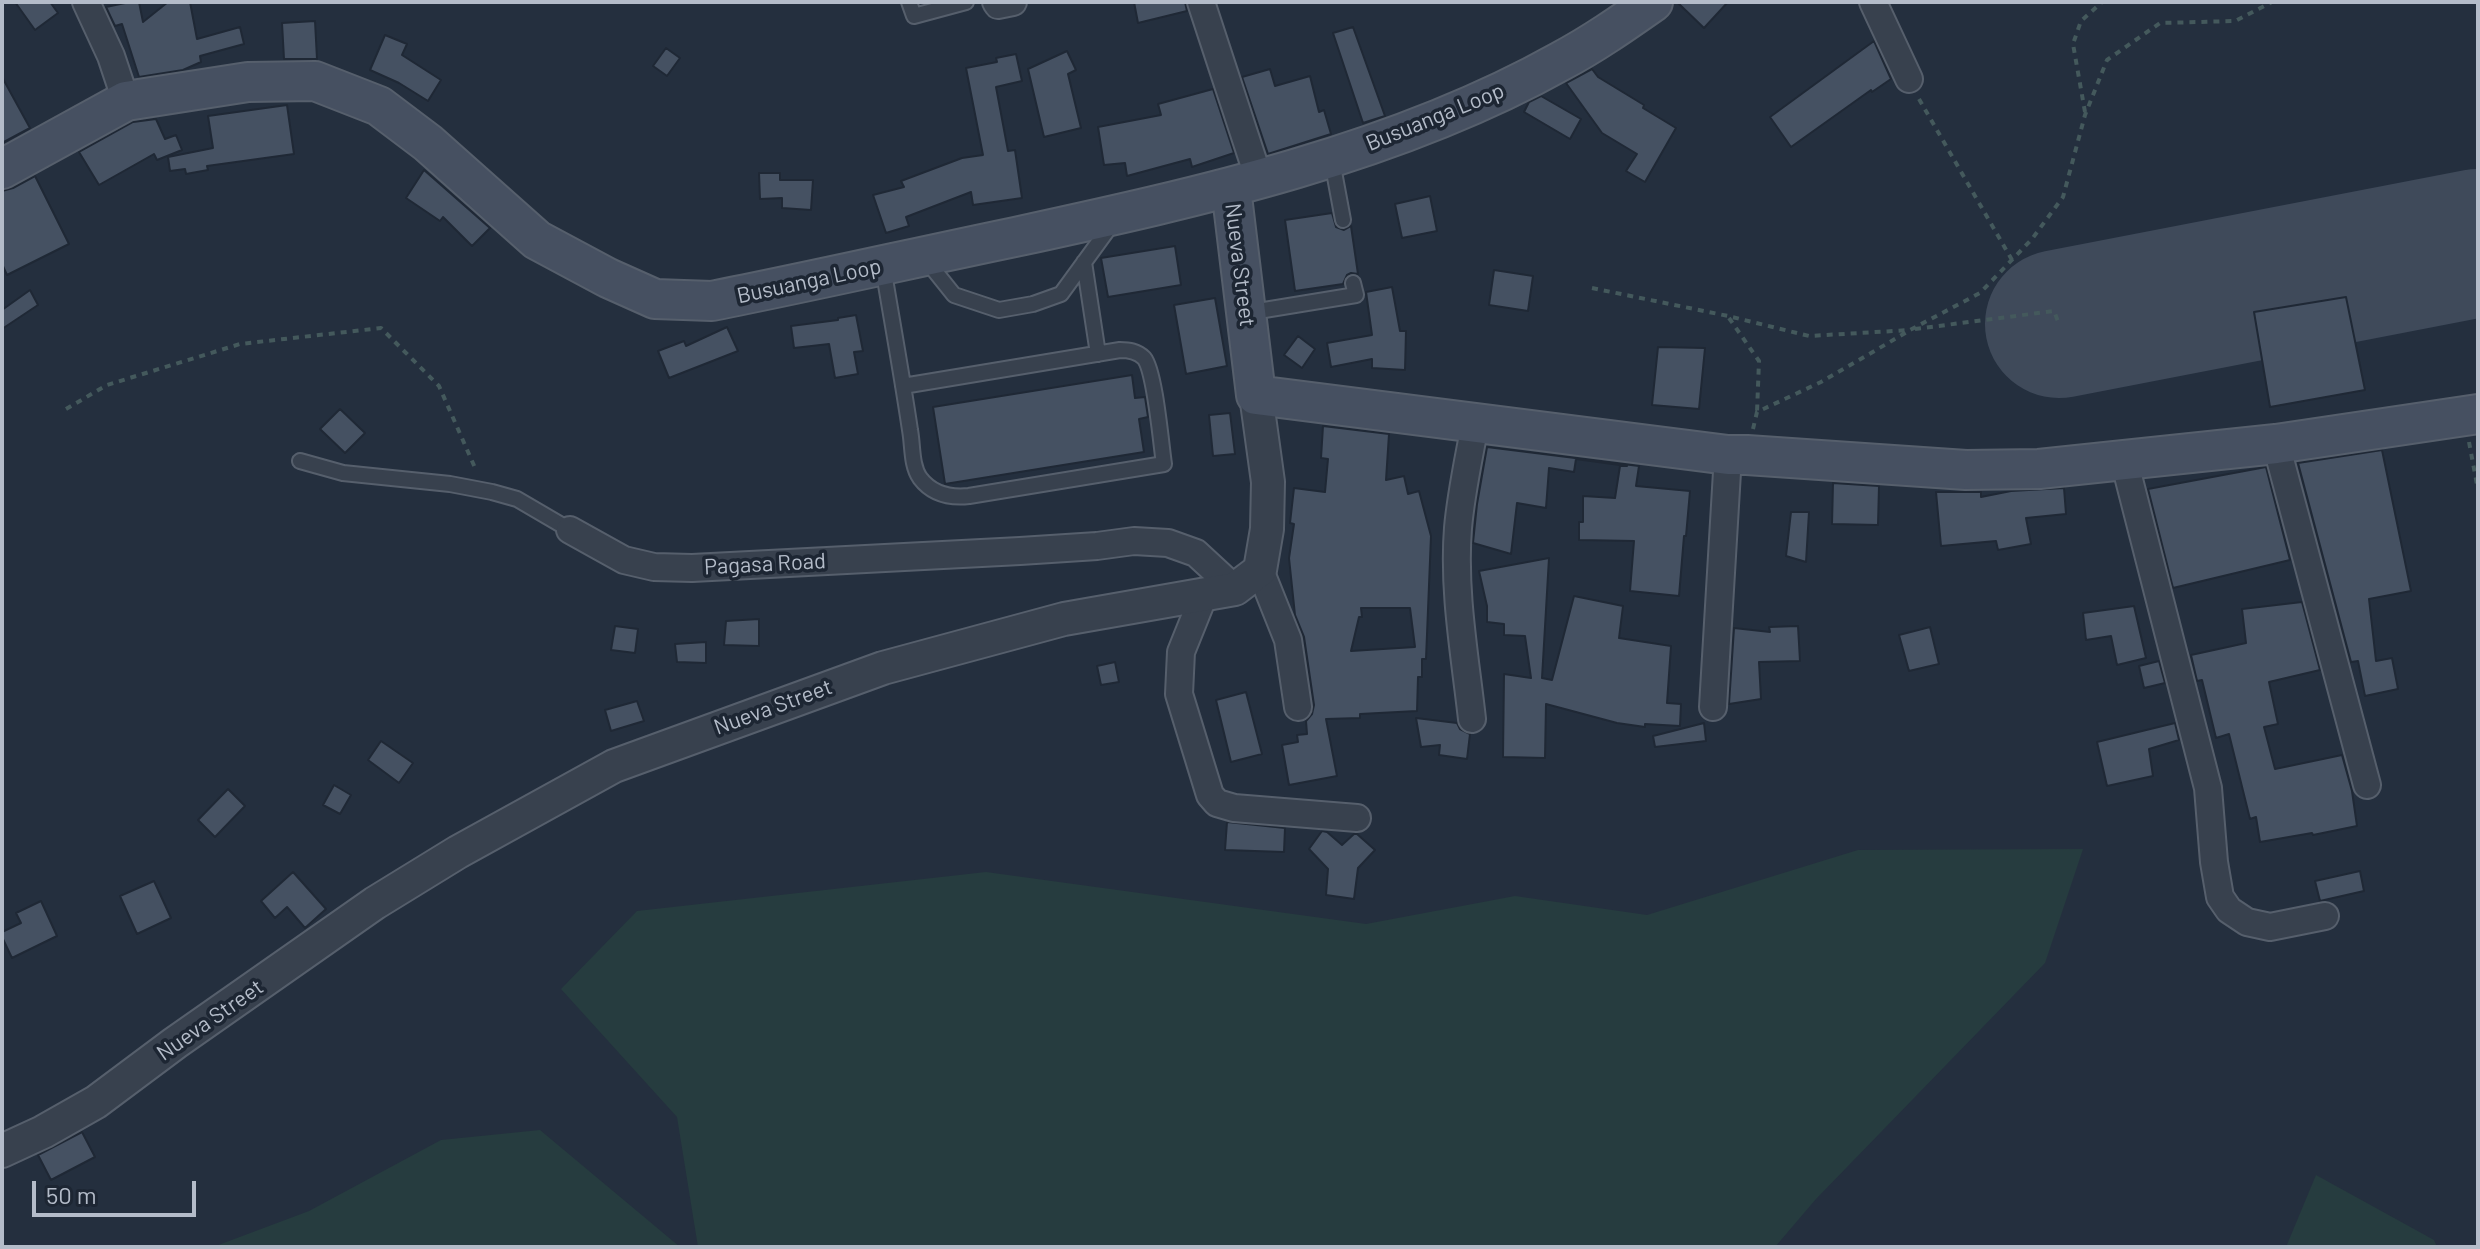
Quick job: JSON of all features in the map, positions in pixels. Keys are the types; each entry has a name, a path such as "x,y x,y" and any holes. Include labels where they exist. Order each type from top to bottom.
{"main road":[{"name":"Busuanga Loop","path":"2,169 126,101 248,82 315,81 379,106 428,143 537,240 655,299 712,301 1118,215 1245,183 1332,156 1405,131 1503,91 1562,61 1653,2"},
{"name":"Nueva Street","path":"1245,183 1246,313 1256,395"},
{"path":"1256,395 1738,455 1966,470 2039,469 2276,444 2471,415"}],"street":[{"path":"86,2 111,56 126,101"},
{"path":"996,2 998,5 1013,2"},
{"path":"1201,2 1245,183"},
{"path":"1873,2 1909,79"},
{"name":"Nueva Street","path":"2,1151 96,1102 375,903 458,852 614,766 883,668 1064,619 1219,592 1260,570 1267,529 1268,482 1256,395"},
{"path":"1472,719 1460,613 1458,527 1475,424"},
{"path":"2276,444 2367,785"},
{"path":"1713,707 1738,455"},
{"path":"2124,460 2208,788 2220,897 2229,910 2247,922 2270,927 2325,916"},
{"name":"Pagasa Road","path":"570,530 624,560 654,567 692,568 1020,551 1134,541 1168,543 1196,553 1219,592"},
{"path":"1260,570 1288,640 1298,707"},
{"path":"1219,592 1181,652 1179,694 1210,795 1217,803 1234,808 1357,818"}],"lane":[{"path":"909,2 914,16 966,2"},
{"path":"1332,156 1343,220"},
{"path":"924,256 954,295 999,310 1033,304 1061,294 1118,215"},
{"path":"1084,262 1098,354"},
{"path":"883,266 914,466 927,485 946,496 969,496 1164,464 1148,365 1137,353 1129,350 903,386"},
{"path":"1246,313 1356,295 1353,283"},
{"name":"Pagasa Road","path":"300,461 343,473 450,484 517,499 570,530"}],"path":[{"path":"2085,115 2073,44 2081,21 2102,2"},
{"path":"1757,412 1821,382 1980,293 2032,239 2063,197 2085,115 2107,60 2160,23 2235,21 2272,2"},
{"path":"1909,79 2012,260"},
{"path":"1592,288 1809,336 1910,330 2054,311 2059,324"},
{"path":"1728,316 1759,361 1757,412 1738,455"},
{"path":"66,409 107,385 240,344 381,328 439,386 485,491"},
{"path":"2471,415 2478,490"}],"green space":[{"path":"2083,849 2045,963 1816,1199 1775,1247 698,1247 677,1117 561,989 637,911 986,872 1366,924 1515,896 1647,915 1858,850"},
{"path":"540,1130 680,1247 213,1247 309,1211 441,1140"},
{"path":"2316,1175 2434,1240 2437,1247 2286,1247"}],"building":[{"path":"15,2 50,2 58,13 35,30"},
{"path":"139,2 143,22 168,2 190,2 197,39 240,27 244,44 200,56 201,62 183,70 139,77 122,24 115,26 106,7"},
{"path":"1134,2 1185,2 1187,11 1138,23"},
{"path":"1677,2 1728,2 1704,28"},
{"path":"315,21 317,59 284,59 282,23"},
{"path":"1353,27 1385,116 1363,123 1333,33"},
{"path":"385,35 407,44 402,55 441,80 428,101 370,70"},
{"path":"1874,41 1891,79 1791,147 1770,117"},
{"path":"666,48 680,58 667,76 653,66"},
{"path":"1067,51 1076,70 1068,74 1081,128 1044,137 1028,69"},
{"path":"1016,54 1022,81 996,87 1008,151 1015,150 1022,198 973,205 971,192 906,217 909,226 886,233 873,195 904,187 901,181 962,158 983,155 966,68 997,62 996,58"},
{"path":"1270,69 1275,86 1310,76 1319,112 1324,110 1331,134 1268,154 1242,77"},
{"path":"1592,69 1598,77 1676,128 1645,182 1626,171 1637,154 1602,133 1566,83"},
{"path":"2,77 30,128 2,143"},
{"path":"1213,89 1234,153 1192,167 1190,159 1127,176 1125,163 1104,165 1098,127 1161,115 1158,104"},
{"path":"1541,96 1581,119 1570,139 1524,112 1529,102"},
{"path":"287,105 294,154 207,166 208,170 186,174 185,169 170,171 168,157 213,148 208,116"},
{"path":"156,119 165,139 176,135 182,150 157,160 154,154 99,185 79,152 133,122"},
{"path":"424,170 490,228 472,246 443,217 440,221 406,198"},
{"path":"759,173 780,173 780,180 813,180 811,210 782,208 782,198 760,199"},
{"path":"35,176 69,244 7,275 2,264 2,191"},
{"path":"1430,196 1437,231 1402,238 1395,204"},
{"path":"1332,213 1336,227 1344,230 1351,226 1358,274 1347,275 1343,284 1295,291 1285,220"},
{"path":"1175,246 1181,285 1108,297 1101,258"},
{"path":"1494,270 1533,276 1528,311 1489,305"},
{"path":"1392,287 1400,331 1406,331 1405,370 1372,368 1372,359 1331,367 1327,343 1372,335 1366,292"},
{"path":"30,290 38,305 2,329 2,310"},
{"path":"2346,297 2365,390 2270,407 2254,312"},
{"path":"1215,298 1227,366 1186,374 1174,305"},
{"path":"856,315 863,351 854,352 858,374 835,378 829,344 794,348 791,326"},
{"path":"727,327 738,351 669,378 658,351 684,341 686,346"},
{"path":"1298,336 1315,349 1302,368 1284,355"},
{"path":"1658,347 1705,348 1699,409 1652,405"},
{"path":"1132,375 1135,398 1145,397 1148,417 1139,419 1144,452 945,484 933,407"},
{"path":"340,409 365,433 345,453 320,429"},
{"path":"1230,413 1235,454 1213,456 1209,415"},
{"path":"1323,426 1389,434 1386,480 1404,476 1408,494 1419,491 1431,536 1426,659 1422,659 1422,677 1418,677 1417,711 1326,719 1337,776 1289,785 1282,745 1298,742 1297,735 1307,734 1306,721 1314,705 1304,637 1295,615 1289,558 1294,524 1290,523 1294,488 1325,492 1328,459 1321,458","holes":["1361,608 1410,608 1415,647 1351,651 1359,617 1362,617"]},
{"path":"1487,447 1639,466 1636,486 1690,491 1679,596 1630,591 1634,541 1579,540 1583,496 1615,498 1620,466 1627,466 1576,459 1574,472 1549,468 1546,508 1517,503 1511,554 1473,543"},
{"path":"2382,450 2411,591 2369,599 2376,661 2392,658 2398,689 2365,696 2358,661 2351,662 2298,463"},
{"path":"2266,467 2290,560 2173,588 2148,489"},
{"path":"1833,483 1879,486 1878,525 1832,524"},
{"path":"2064,488 2066,514 2026,518 2031,544 1998,550 1996,541 1941,546 1936,492 1981,492 1981,497 2011,491"},
{"path":"1791,512 1809,512 1806,562 1786,556"},
{"path":"1549,558 1542,678 1552,680 1574,596 1623,606 1619,638 1671,646 1667,703 1681,704 1680,726 1645,724 1645,727 1617,723 1546,704 1545,758 1503,757 1504,674 1531,678 1525,636 1504,635 1504,624 1487,622 1487,606 1479,571"},
{"path":"2302,602 2320,670 2269,682 2278,724 2264,727 2275,769 2342,755 2357,826 2260,842 2256,817 2250,819 2229,734 2216,738 2202,680 2197,681 2191,655 2246,643 2242,609"},
{"path":"2134,606 2146,658 2117,665 2111,636 2086,640 2083,613"},
{"path":"759,619 759,646 724,645 726,621"},
{"path":"615,626 638,629 635,653 611,650"},
{"path":"1798,626 1800,661 1759,662 1761,699 1729,704 1734,628 1770,632 1769,627"},
{"path":"1930,627 1939,664 1909,671 1899,635"},
{"path":"706,642 706,663 677,662 675,644"},
{"path":"2159,661 2165,683 2144,688 2139,666"},
{"path":"1115,662 1119,682 1101,685 1097,666"},
{"path":"1246,692 1262,754 1231,762 1216,700"},
{"path":"637,701 644,721 611,731 605,710"},
{"path":"1416,718 1457,723 1460,729 1470,734 1467,759 1439,755 1440,745 1421,747"},
{"path":"1704,723 1706,741 1655,747 1653,736"},
{"path":"2175,723 2179,740 2149,749 2153,776 2107,786 2097,742"},
{"path":"381,741 413,763 399,783 368,760"},
{"path":"334,785 351,795 340,814 323,805"},
{"path":"228,789 245,806 215,837 198,820"},
{"path":"1227,822 1285,828 1284,852 1225,850"},
{"path":"1322,831 1342,845 1357,834 1375,850 1358,868 1354,899 1326,895 1328,869 1309,849"},
{"path":"2360,871 2364,891 2320,901 2315,881"},
{"path":"293,872 326,909 305,928 287,907 275,918 261,901"},
{"path":"154,881 171,918 137,934 120,896"},
{"path":"41,901 57,936 12,958 2,932 21,923 16,913"},
{"path":"82,1132 95,1157 51,1180 38,1155"}],"runway":[{"path":"2059,324 2478,243"}]}
